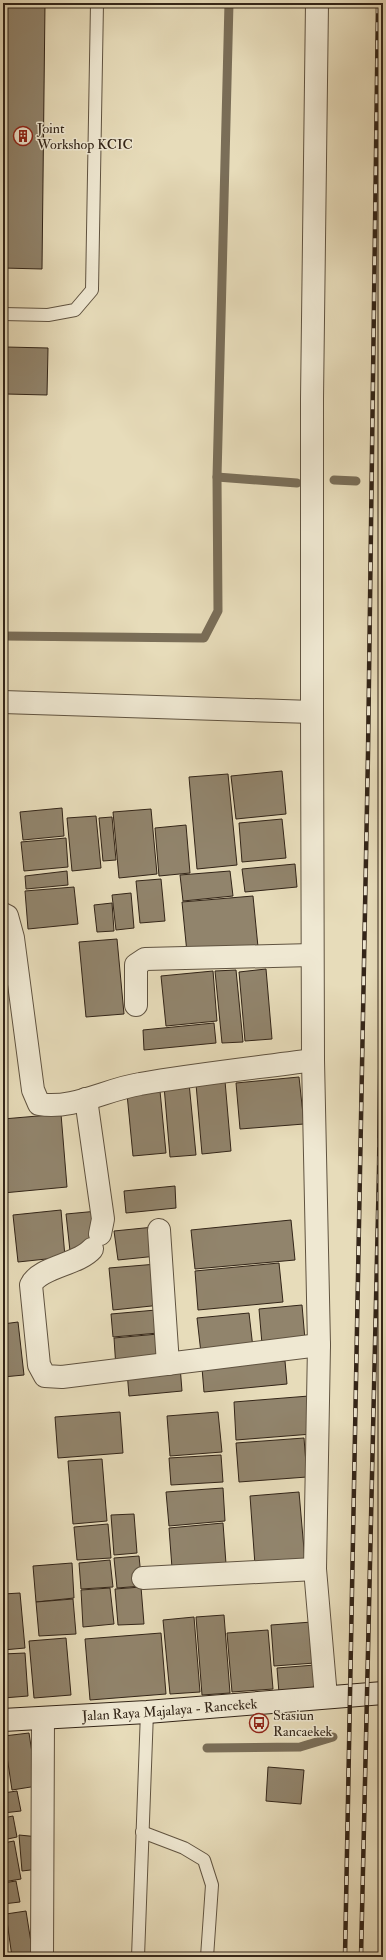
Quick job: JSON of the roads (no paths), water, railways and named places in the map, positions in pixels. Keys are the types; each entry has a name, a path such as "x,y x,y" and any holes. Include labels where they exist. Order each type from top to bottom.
{"street":[{"path":"317,3 312,399 312,955 319,1345 315,1569 326,1697"},
{"path":"3,702 312,712"},
{"path":"3,914 6,916 13,938 35,1098 39,1104 54,1106 86,1099 138,1084 313,1060"},
{"path":"136,1005 136,965 145,960 312,955"},
{"path":"86,1099 103,1219 96,1242 85,1256 34,1279 31,1292 39,1366 45,1376 62,1377 319,1345"},
{"path":"159,1230 168,1364"},
{"path":"143,1578 315,1569"},
{"name":"Jalan Raya Majalaya - Rancekek","path":"3,1720 147,1712 326,1697 383,1694"},
{"path":"42,1957 43,1718"}],"lane":[{"path":"3,314 48,315 75,310 92,290 97,3"},
{"path":"138,1957 147,1712"},
{"path":"142,1832 184,1848 204,1860 212,1885 207,1957"}],"waterway":[{"path":"3,636 204,638 218,611 217,477 229,3"},
{"path":"217,477 297,483"},
{"path":"334,480 356,481"},
{"path":"207,1748 300,1747 333,1737"}],"railway":[{"path":"345,1957 368,753 378,3"},
{"path":"361,1957 379,1170 383,844"}],"place":[{"name":"Joint Workshop KCIC","path":"23,136"},
{"name":"Stasiun Rancaekek","path":"259,1723"}]}
